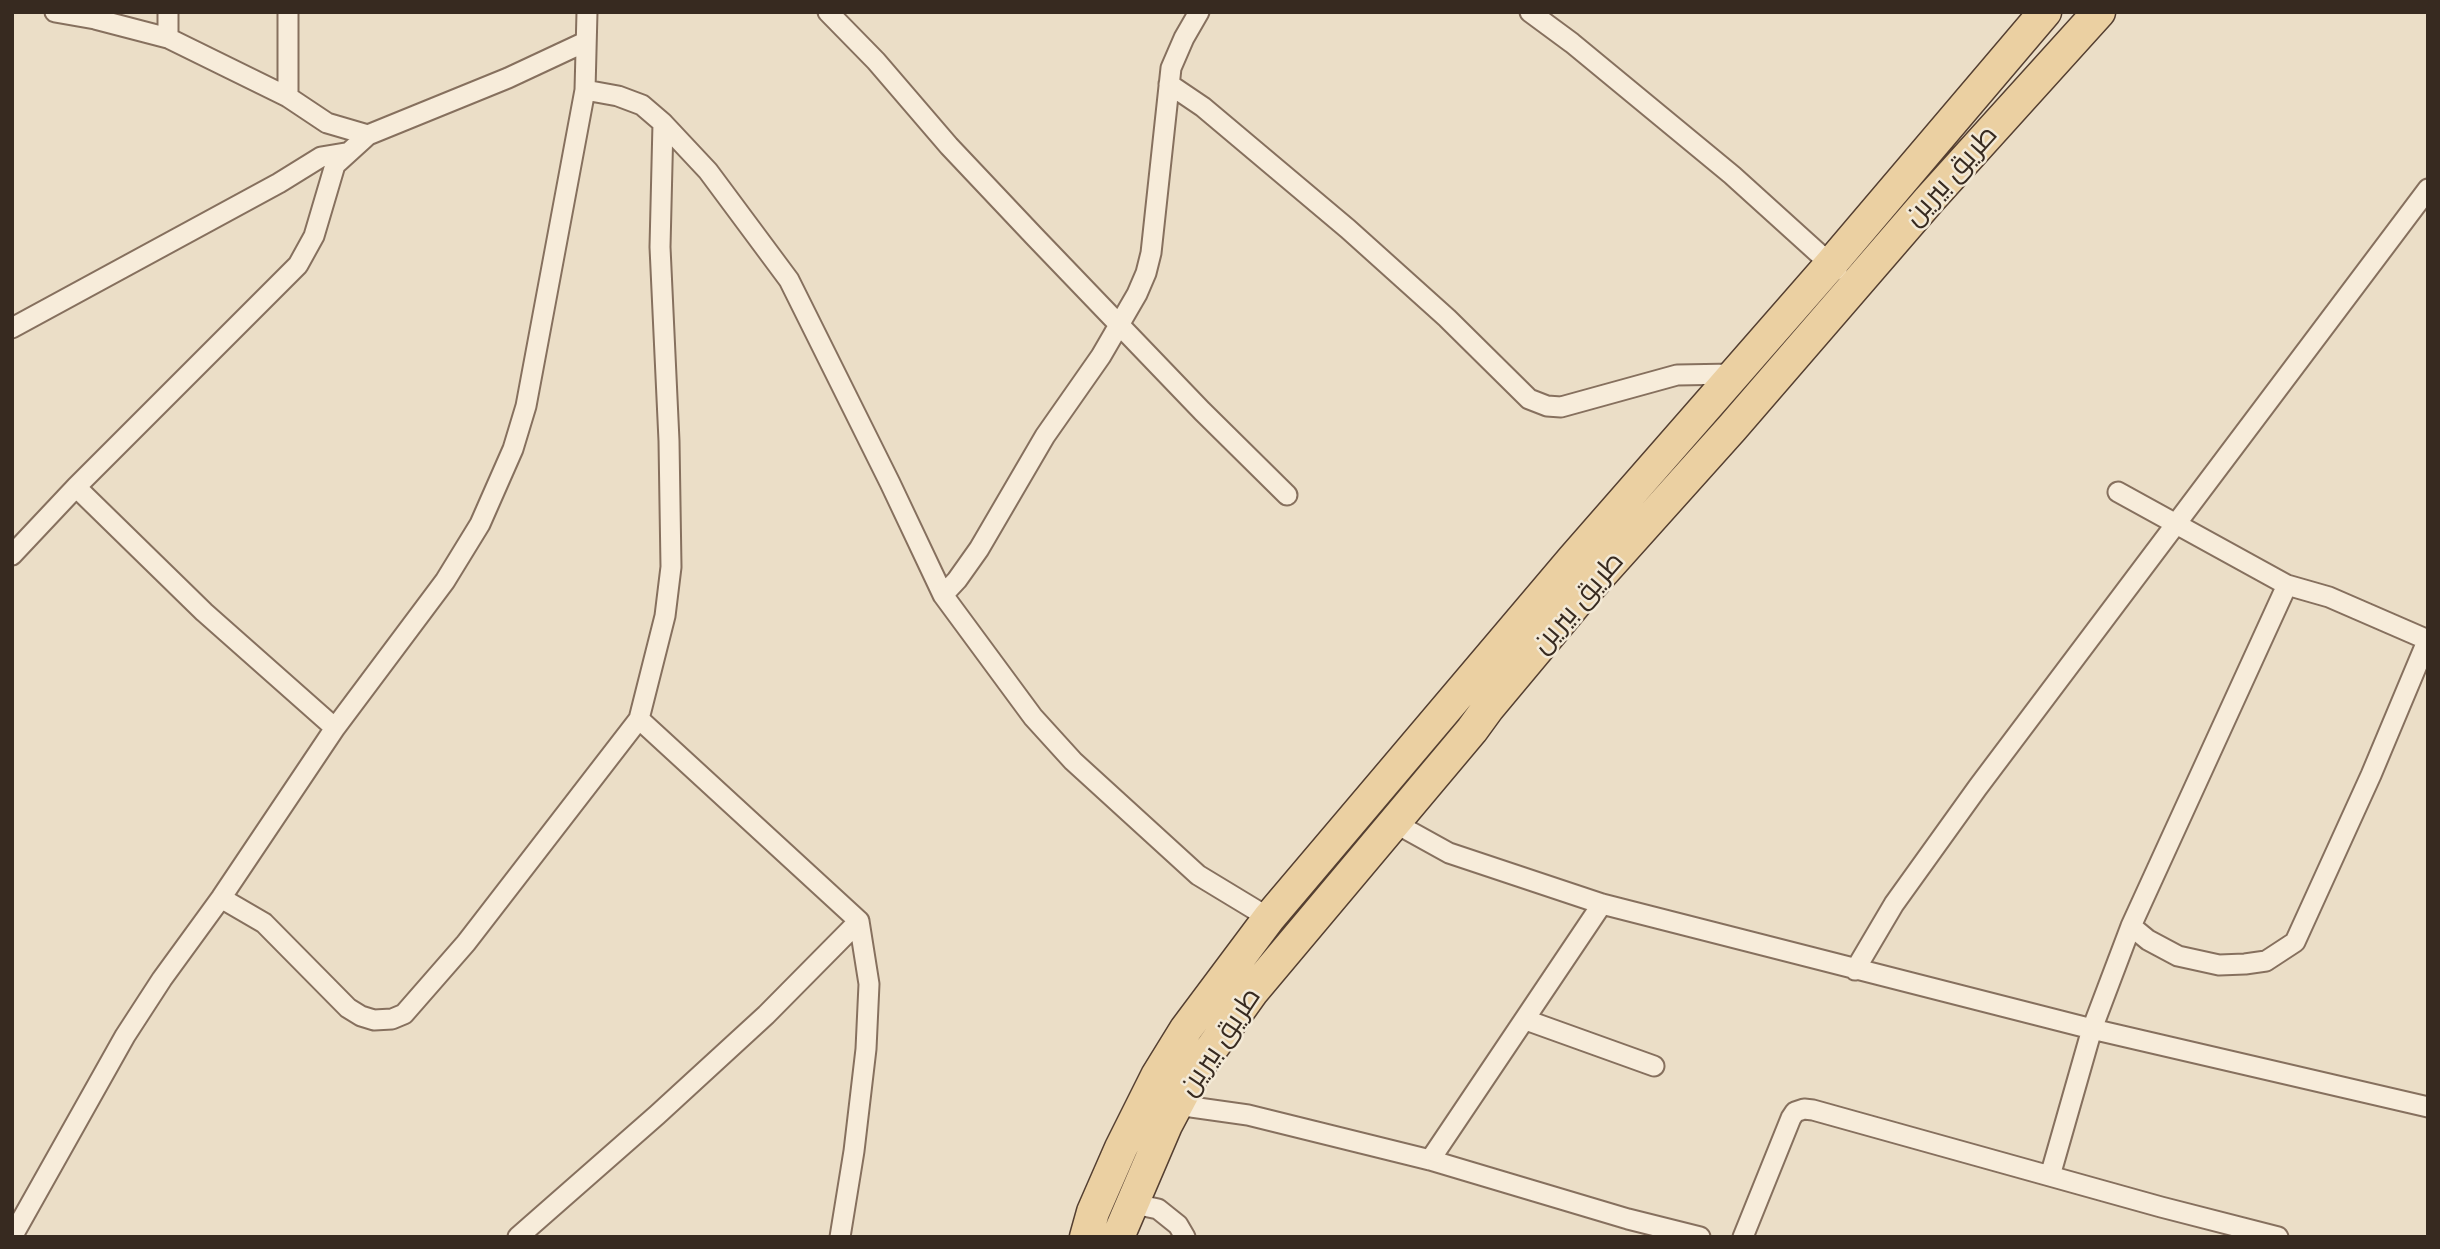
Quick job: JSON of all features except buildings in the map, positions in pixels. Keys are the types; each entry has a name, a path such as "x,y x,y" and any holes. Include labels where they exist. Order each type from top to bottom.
{"main road":[{"name":"طريق بيرين","path":"1118,1237 1130,1203 1192,1076 1252,992 1584,593 1732,428 1842,275 2045,12"},
{"name":"طريق بيرين","path":"1086,1237 1093,1212 1121,1148 1157,1076 1186,1029 1269,918 1734,374 1842,275 2099,12"},
{"path":"1488,659 1511,680"}],"street":[{"path":"55,12 95,19 168,38 288,97 327,123 368,135"},
{"path":"167,12 168,38"},
{"path":"288,12 288,97"},
{"path":"12,1237 125,1036 162,979 221,898 335,728 445,581 480,524 513,449 526,406 585,90 587,12"},
{"path":"828,12 877,61 949,146 1202,411 1287,495"},
{"path":"943,596 979,549 1006,498 1101,356 1137,294 1151,253 1169,84 1175,56 1199,12"},
{"path":"1530,12 1572,43 1732,175 1842,275"},
{"path":"12,555 76,487 298,265 314,236 335,165 345,153 368,135 508,78 585,42"},
{"path":"1169,84 1203,107 1348,229 1447,318 1529,399 1547,406 1561,407 1677,375 1734,374"},
{"path":"585,90 618,96 642,105 663,122 708,171 789,280 943,596 1032,717 1073,761 1198,875 1269,918"},
{"path":"221,898 264,923 348,1008 361,1016 383,1020 404,1014 466,943 639,719 665,616 671,567 669,441 660,247 663,122"},
{"path":"12,328 279,183 321,157 345,153"},
{"path":"1855,970 1894,904 1978,787 2428,189"},
{"path":"76,487 204,612 335,728"},
{"path":"2118,492 2287,585 2329,597 2428,640 2371,775 2295,942 2266,961 2218,965 2178,956 2148,940 2131,926"},
{"path":"2050,1176 2092,1029 2131,926 2287,585"},
{"path":"639,719 859,921 869,984 866,1049 840,1237"},
{"path":"1393,822 1449,853 1602,904 2092,1029 2428,1107"},
{"path":"1430,1160 1602,904"},
{"path":"518,1237 766,1015 859,921"},
{"path":"1526,1020 1654,1066"},
{"path":"1177,1105 1248,1115 1430,1160 1628,1219 1700,1237"},
{"path":"1743,1237 1791,1118 1795,1112 1804,1109 2278,1237"},
{"path":"1130,1203 1158,1209 1178,1225 1185,1237"}]}
